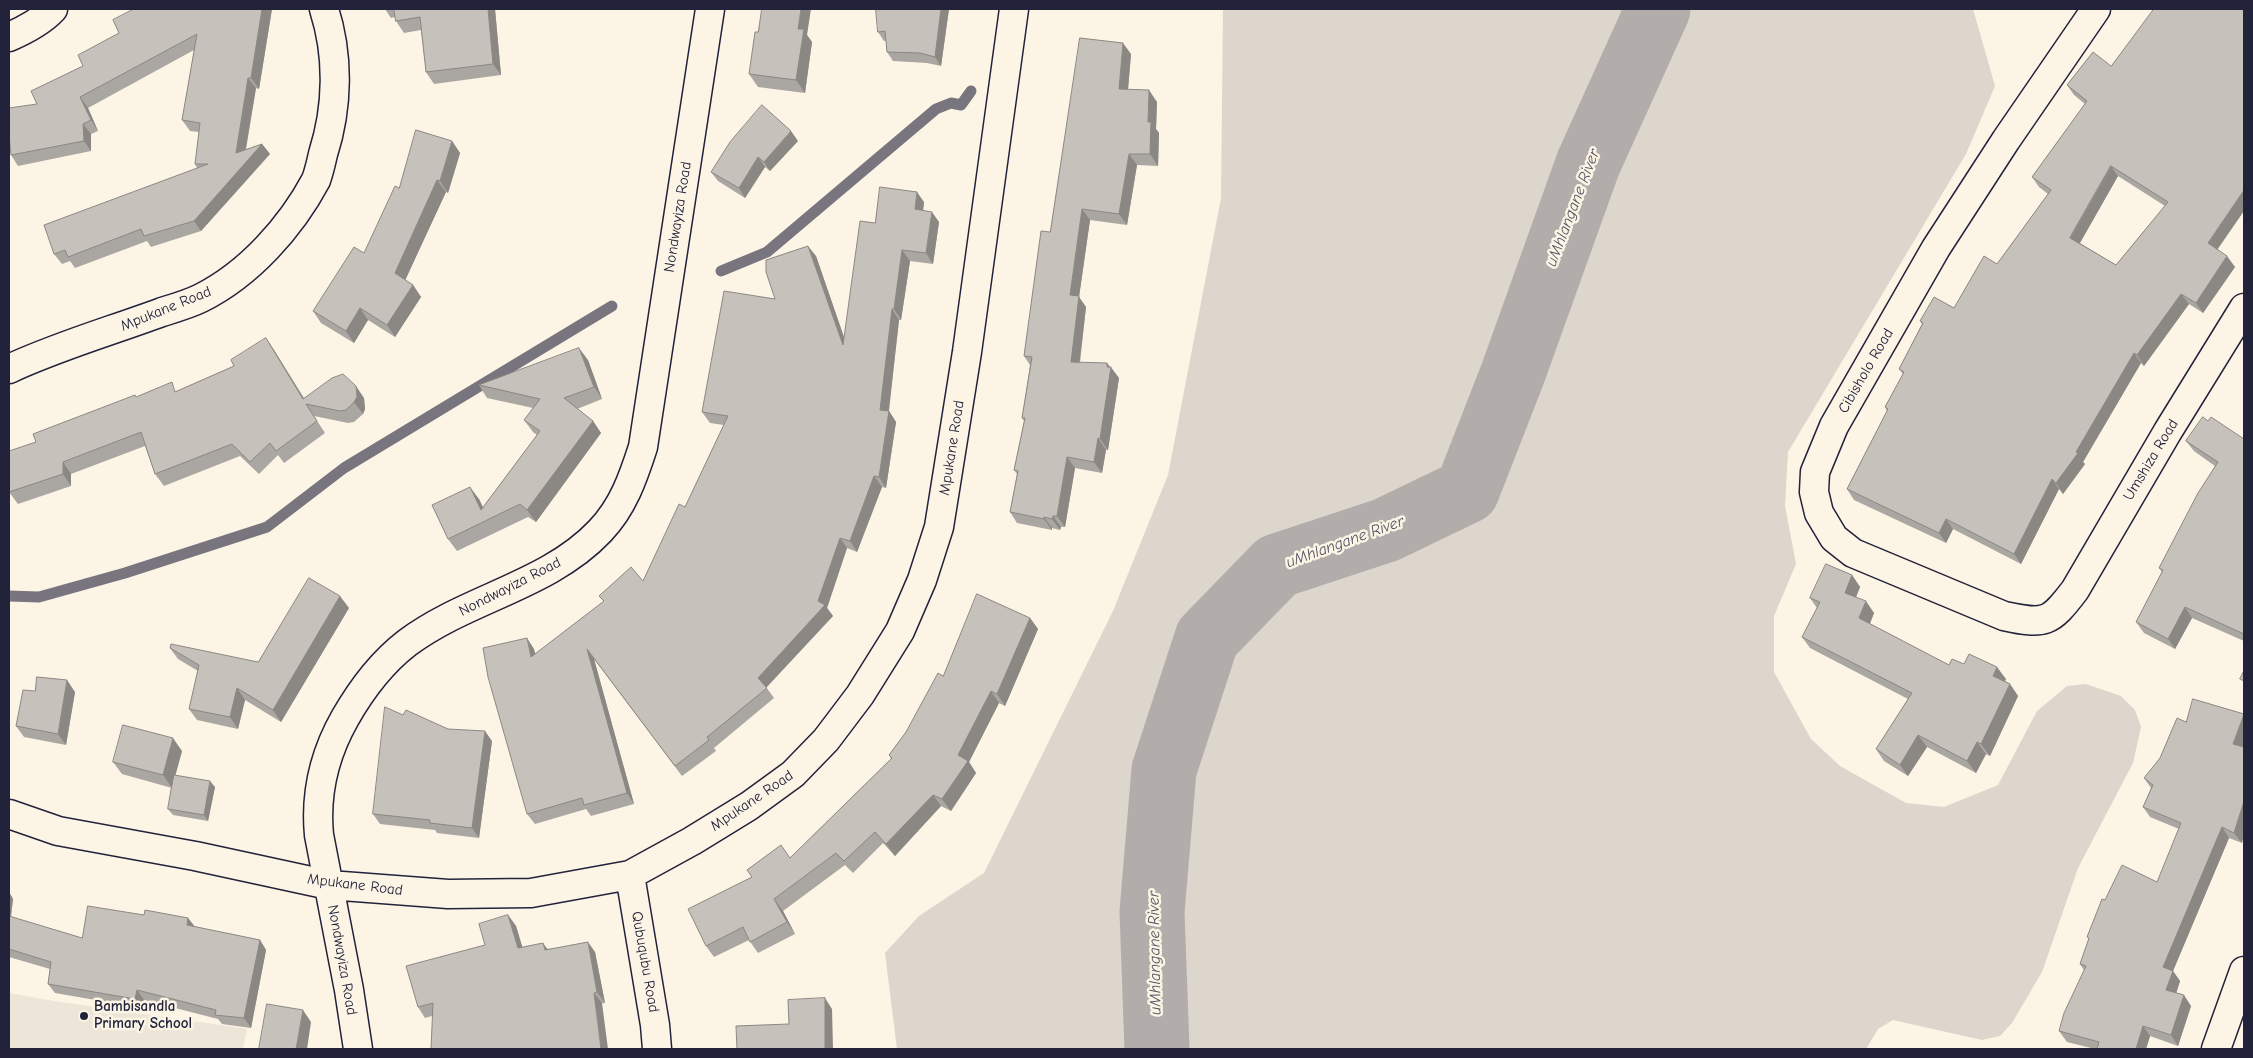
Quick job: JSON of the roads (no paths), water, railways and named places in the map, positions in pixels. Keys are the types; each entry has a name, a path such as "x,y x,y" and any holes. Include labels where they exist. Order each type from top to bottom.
{"street":[{"path":"9,37 25,30 53,9"},
{"name":"Mpukane Road","path":"9,369 36,356 201,298 238,275 269,244 295,214 316,178 328,141 334,106 335,59 324,9"},
{"name":"Nondwayiza Road","path":"358,1049 349,990 328,885 317,812 319,787 327,758 340,727 358,696 378,670 407,643 442,622 554,567 600,532 620,506 632,480 643,447 710,9"},
{"name":"Mpukane Road","path":"9,814 58,831 194,856 328,885 448,894 531,892 630,875 692,841 749,806 793,774 826,740 860,695 900,631 922,580 939,527 967,352 1014,9"},
{"name":"Cibisholo Road","path":"2058,612 2045,621 2024,620 2004,616 1853,553 1834,538 1819,514 1814,492 1815,472 1834,426 1936,248 2006,140 2096,9"},
{"name":"Umshiza Road","path":"2058,612 2075,590 2168,431 2244,308"},
{"name":"Qubuqubu Road","path":"630,875 655,1025 657,1049"},
{"path":"2216,1049 2244,971"}],"waterway":[{"name":"uMhlangane River","path":"1157,1049 1152,912 1164,770 1207,638 1277,566 1386,530 1467,491 1513,373 1588,164 1658,9"},
{"path":"721,271 767,252 936,109 951,103 961,105 971,91"},
{"path":"9,596 39,597 125,573 267,527 344,468 612,306"}],"place":[{"name":"Bambisandla Primary School","path":"84,1016"}]}
